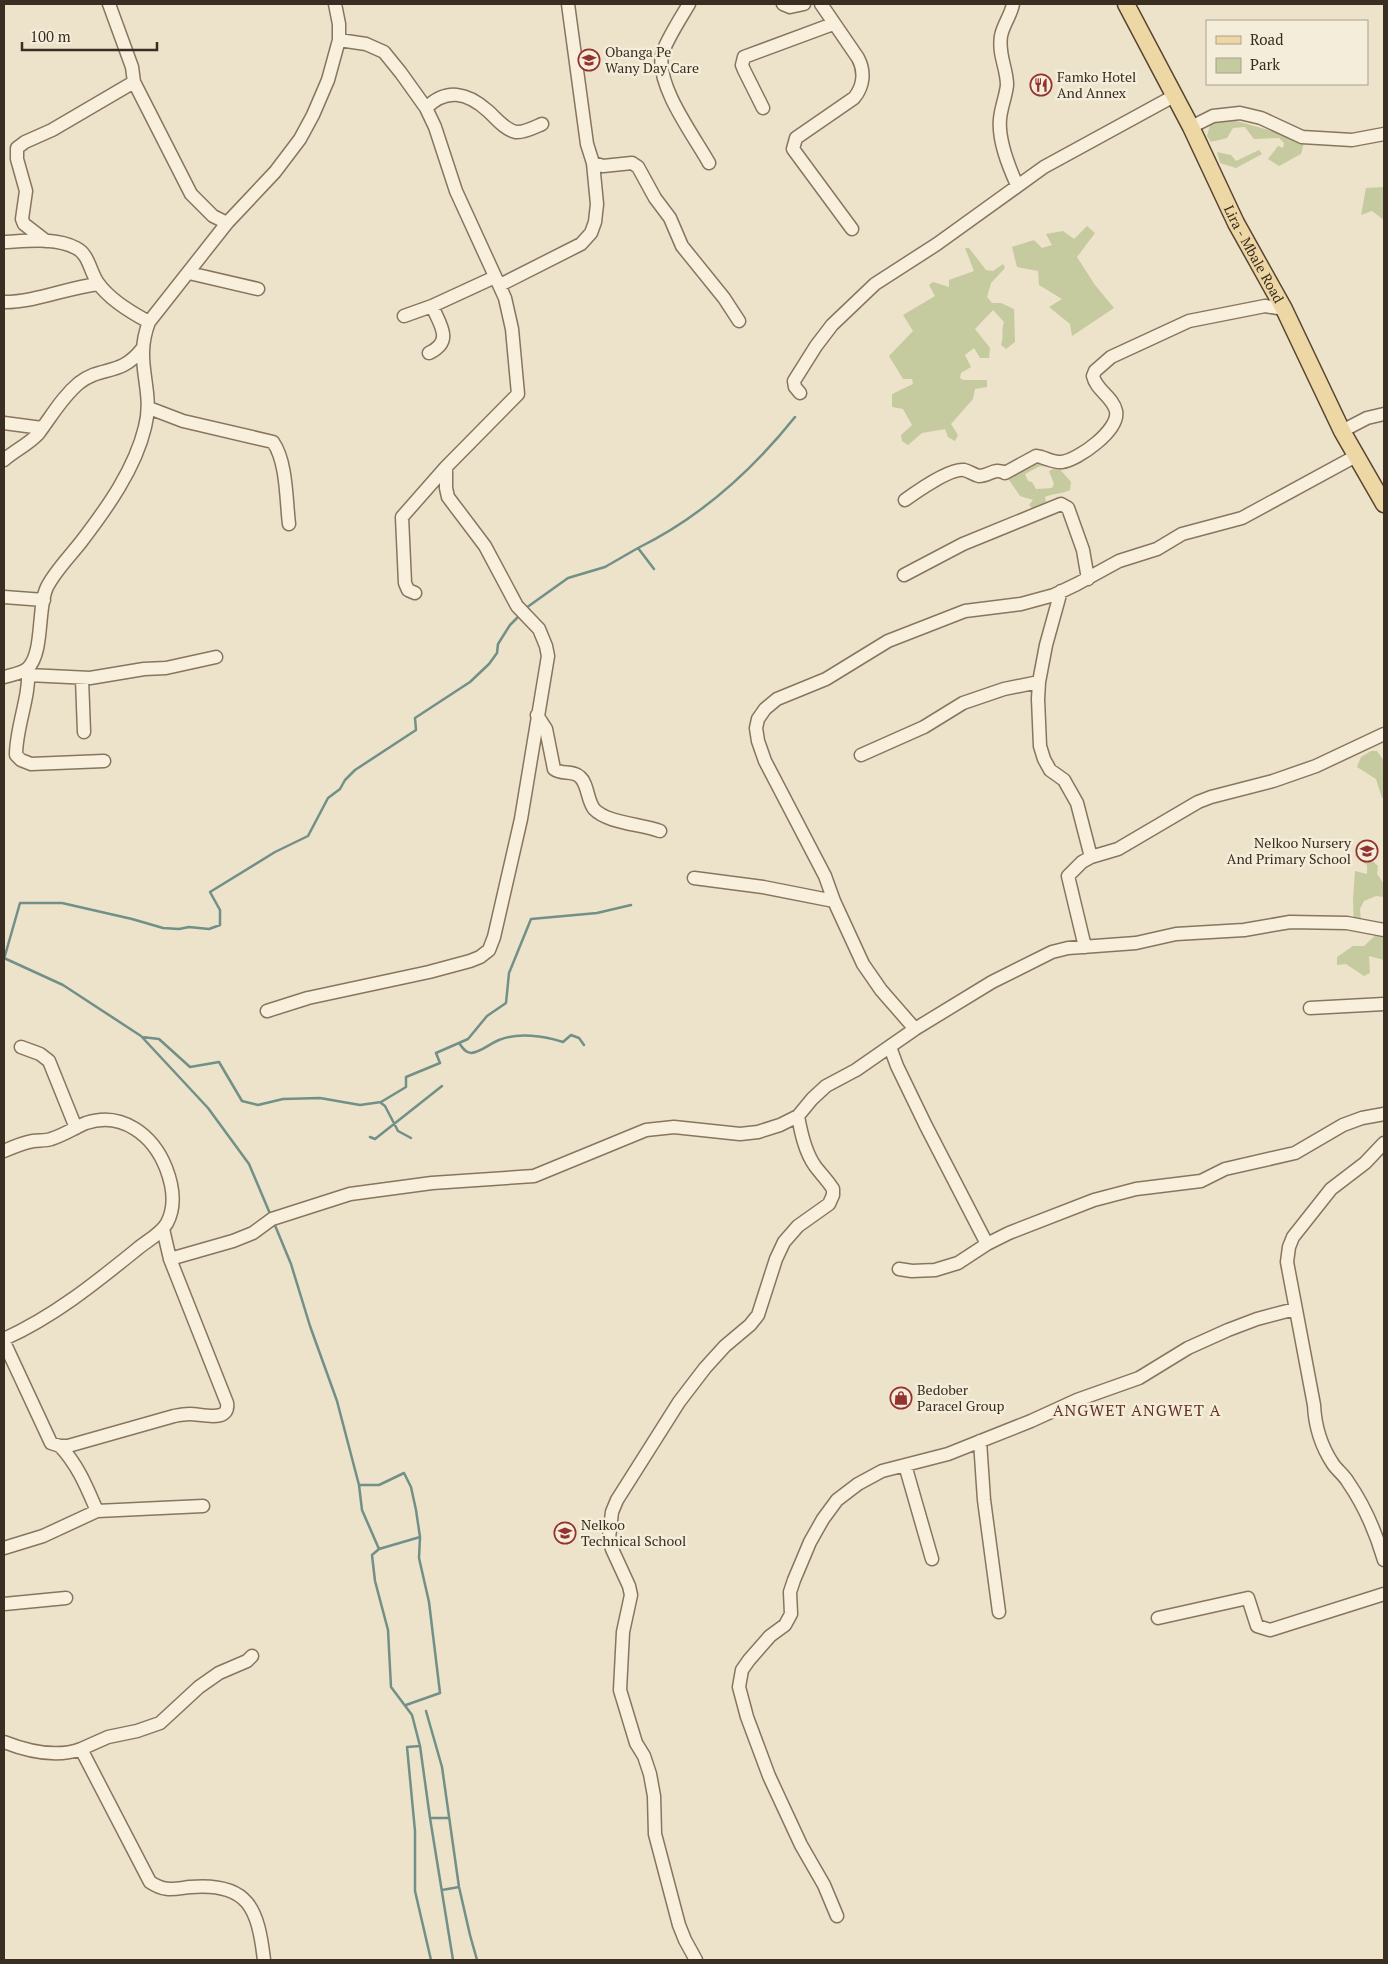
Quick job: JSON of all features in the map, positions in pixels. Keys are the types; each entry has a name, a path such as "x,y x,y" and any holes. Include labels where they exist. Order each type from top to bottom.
{"main road":[{"name":"Lira - Mbale Road","path":"1126,4 1191,127 1236,223 1284,309 1342,431 1384,504"}],"street":[{"path":"109,4 132,67 134,82 192,194 213,216 227,223"},
{"path":"104,761 30,764 21,760 16,755 16,741 28,672 37,647 44,600 49,582 100,516 136,454 145,428 149,408 143,371 142,349 149,322 227,223 276,172 300,139 313,115 328,80 339,40 339,24 335,4"},
{"path":"404,316 558,257 589,237 595,222 597,204 593,163 586,144 568,4"},
{"path":"689,4 664,51 662,63 673,103 709,162"},
{"path":"783,4 790,7 804,4"},
{"path":"821,4 862,65 862,82 857,93 850,101 796,138 793,147 852,230"},
{"path":"1014,4 1001,37 1000,54 1007,84 1000,122 1008,164 1017,185"},
{"path":"763,108 742,65 744,57 833,24"},
{"path":"339,40 366,44 384,52 401,72 426,108 435,127 456,191 505,298 512,329 518,394 446,467 402,518 405,583 408,590 415,593"},
{"path":"46,241 24,224 22,219 26,191 17,159 18,148 25,142 52,130 134,82"},
{"path":"426,108 439,97 463,96 486,109 514,132 521,132 542,124"},
{"path":"800,393 794,385 796,376 832,325 880,280 937,244 1044,167 1174,96"},
{"path":"1191,127 1213,116 1240,113 1261,118 1302,137 1352,140 1384,134"},
{"path":"593,163 603,166 632,163 638,167 655,198 670,218 682,246 724,298 739,320"},
{"path":"4,242 46,241 77,248 85,256 98,284 126,309 149,322"},
{"path":"189,273 258,289"},
{"path":"4,302 30,300 76,287 98,284"},
{"path":"429,353 439,348 444,339 442,328 432,306"},
{"path":"905,500 937,480 959,470 965,470 979,476 998,470 1005,473 1036,456 1057,462 1067,461 1085,453 1112,425 1116,418 1114,406 1096,385 1093,376 1095,371 1111,357 1188,321 1265,306 1284,309"},
{"path":"4,460 36,436 67,394 80,382 92,376 125,366 142,349"},
{"path":"149,408 183,421 273,442 280,458 283,472 288,524"},
{"path":"1342,431 1367,418 1384,414"},
{"path":"4,423 42,428"},
{"path":"915,1029 873,981 851,941 825,876 774,780 759,745 756,725 765,709 777,699 826,679 888,642 921,627 965,610 1021,604 1062,591 1119,561 1158,549 1182,534 1242,518 1356,456"},
{"path":"267,1011 308,998 470,961 480,957 489,950 494,937 521,819 547,663 546,646 539,630 518,606 485,546 447,495 446,467"},
{"path":"904,575 963,544 1061,504 1068,508 1083,550 1088,579"},
{"path":"1062,591 1046,645 1039,682 1040,746 1044,760 1050,770 1064,780 1077,803 1091,857"},
{"path":"4,598 44,600"},
{"path":"4,677 28,672 82,679 144,669 166,668 216,657"},
{"path":"82,679 84,732"},
{"path":"861,755 924,727 963,703 1004,689 1039,682"},
{"path":"537,715 546,729 554,769 579,776 583,781 592,805 598,812 611,819 647,826 660,832"},
{"path":"1085,947 1068,876 1082,862 1091,857 1118,849 1198,802 1291,776 1384,734"},
{"path":"694,878 763,887 834,901"},
{"path":"170,1259 233,1242 254,1234 272,1219 350,1194 432,1183 534,1176 607,1148 646,1130 674,1128 740,1134 758,1132 798,1116 826,1086 856,1070 915,1029 992,982 1052,952 1085,947 1115,946 1176,934 1244,930 1290,922 1347,923 1384,930"},
{"path":"1310,1008 1384,1004"},
{"path":"21,1047 40,1054 49,1061 76,1128"},
{"path":"890,1047 897,1066 926,1126 987,1244"},
{"path":"899,1270 935,1270 958,1264 987,1244 1042,1219 1094,1200 1136,1188 1200,1181 1225,1169 1295,1153 1343,1125 1362,1118 1384,1114"},
{"path":"696,1960 679,1925 656,1834 654,1796 650,1774 644,1756 636,1743 620,1690 622,1632 631,1595 629,1586 612,1549 609,1527 617,1500 680,1402 725,1346 750,1325 758,1315 776,1259 784,1242 798,1226 832,1200 833,1189 815,1166 808,1152 801,1135 798,1116"},
{"path":"4,1151 22,1143 49,1140 92,1122 111,1119 130,1126 152,1144 165,1167 172,1191 172,1210 162,1229 113,1270 54,1312 4,1340 51,1443 60,1446 72,1459 97,1511"},
{"path":"1384,1144 1365,1163 1331,1189 1293,1237 1289,1247 1288,1262 1319,1438 1334,1466 1348,1481 1370,1522 1384,1560"},
{"path":"60,1446 96,1439 162,1418 189,1414 217,1416 227,1410 227,1403 170,1259 162,1229"},
{"path":"837,1916 824,1885 801,1845 769,1776 747,1718 738,1687 742,1670 770,1636 785,1626 791,1614 790,1592 794,1580 810,1542 836,1500 858,1484 882,1472 905,1464 948,1454 1084,1397 1139,1378 1188,1348 1228,1330 1257,1319 1295,1309"},
{"path":"980,1441 984,1500 999,1612"},
{"path":"905,1464 932,1559"},
{"path":"4,1548 43,1536 97,1511 203,1506"},
{"path":"1158,1618 1248,1598 1257,1626 1270,1630 1384,1594"},
{"path":"4,1604 66,1598"},
{"path":"4,1742 17,1747 58,1754 70,1753 108,1737 137,1731 160,1723 199,1687 219,1673 252,1656"},
{"path":"81,1749 150,1882 163,1889 209,1886 226,1889 240,1895 248,1902 259,1922 264,1960"}],"green space":[{"path":"1216,118 1226,122 1233,120 1286,135 1304,143 1301,154 1279,166 1268,159 1278,146 1283,148 1284,143 1279,138 1254,139 1245,127 1233,128 1227,138 1211,142 1207,136 1211,121"},
{"path":"1259,150 1262,154 1236,168 1220,163 1217,152 1231,155 1236,161"},
{"path":"1384,187 1384,220 1372,211 1361,215 1366,188"},
{"path":"1087,226 1095,233 1077,257 1095,285 1114,308 1072,336 1070,324 1049,307 1062,299 1039,285 1038,271 1017,267 1012,247 1034,240 1042,248 1052,245 1046,234 1063,231 1074,239"},
{"path":"965,248 969,248 986,270 993,271 1003,264 1005,268 991,283 987,297 992,303 1001,303 1014,309 1015,342 1006,349 1001,345 1004,322 993,310 975,329 990,348 989,358 980,358 974,348 965,355 971,367 961,373 960,378 963,380 987,380 987,387 975,389 973,399 951,424 958,435 955,441 948,437 945,429 922,433 908,445 902,441 901,435 912,425 903,409 892,407 892,394 913,384 912,379 903,379 889,356 913,331 903,315 935,296 929,285 933,282 949,287 949,280 974,271"},
{"path":"1038,458 1050,463 1048,467 1040,466 1025,474 1028,481 1032,482 1036,489 1052,488 1054,484 1049,471 1058,467 1071,482 1070,490 1045,497 1046,502 1034,510 1029,505 1033,500 1020,496 1007,477"},
{"path":"1371,751 1377,751 1384,761 1384,798 1382,798 1376,779 1357,767 1361,757"},
{"path":"1356,850 1362,851 1378,866 1377,874 1384,884 1384,897 1376,896 1364,901 1360,909 1361,921 1354,927 1353,898 1355,871 1367,874 1367,865 1355,856"},
{"path":"1377,934 1384,938 1384,960 1369,956 1370,973 1364,976 1346,964 1337,965 1337,957 1353,946 1364,946"}],"waterway":[{"path":"638,548 683,522 724,492 761,456 795,417"},
{"path":"526,608 568,578 605,567 638,548 654,569"},
{"path":"4,959 20,903 62,903 163,928 179,929 189,927 209,929 220,925 220,910 210,892 275,852 308,836 328,798 340,789 345,780 355,770 416,730 415,718 470,682 489,664 497,653 498,644 510,625 521,614"},
{"path":"142,1037 159,1039 190,1067 219,1062 242,1101 258,1105 283,1099 320,1098 360,1105 381,1102 406,1087 406,1077 440,1063 436,1053 468,1039 487,1016 506,1003 509,973 531,919 597,913 631,905"},
{"path":"4,958 63,985 141,1036 208,1108 249,1164 271,1216"},
{"path":"459,1043 469,1053 478,1051 499,1040 514,1036 548,1038 563,1042 571,1035 579,1038 584,1045"},
{"path":"370,1137 375,1139 442,1086"},
{"path":"381,1103 385,1106 398,1131 411,1138"},
{"path":"274,1223 291,1264 310,1326 337,1401 359,1485 379,1485 404,1473 411,1487 420,1537 419,1558 429,1602 440,1693 406,1705"},
{"path":"359,1485 362,1510 379,1549 420,1537"},
{"path":"379,1549 372,1555 375,1581 388,1630 391,1687 412,1715 420,1746 453,1960"},
{"path":"426,1711 442,1767 459,1887 477,1960"},
{"path":"420,1746 407,1747 415,1831 415,1891 431,1960"},
{"path":"430,1818 448,1818"},
{"path":"442,1890 459,1887"}],"place":[{"name":"Obanga Pe Wany Day Care","path":"589,60"},
{"name":"Famko Hotel And Annex","path":"1041,85"},
{"name":"Nelkoo Nursery And Primary School","path":"1367,851"},
{"name":"Bedober Paracel Group","path":"901,1398"},
{"name":"Nelkoo Technical School","path":"565,1533"}],"district":[{"name":"ANGWET ANGWET A","path":"1137,1410"}]}
